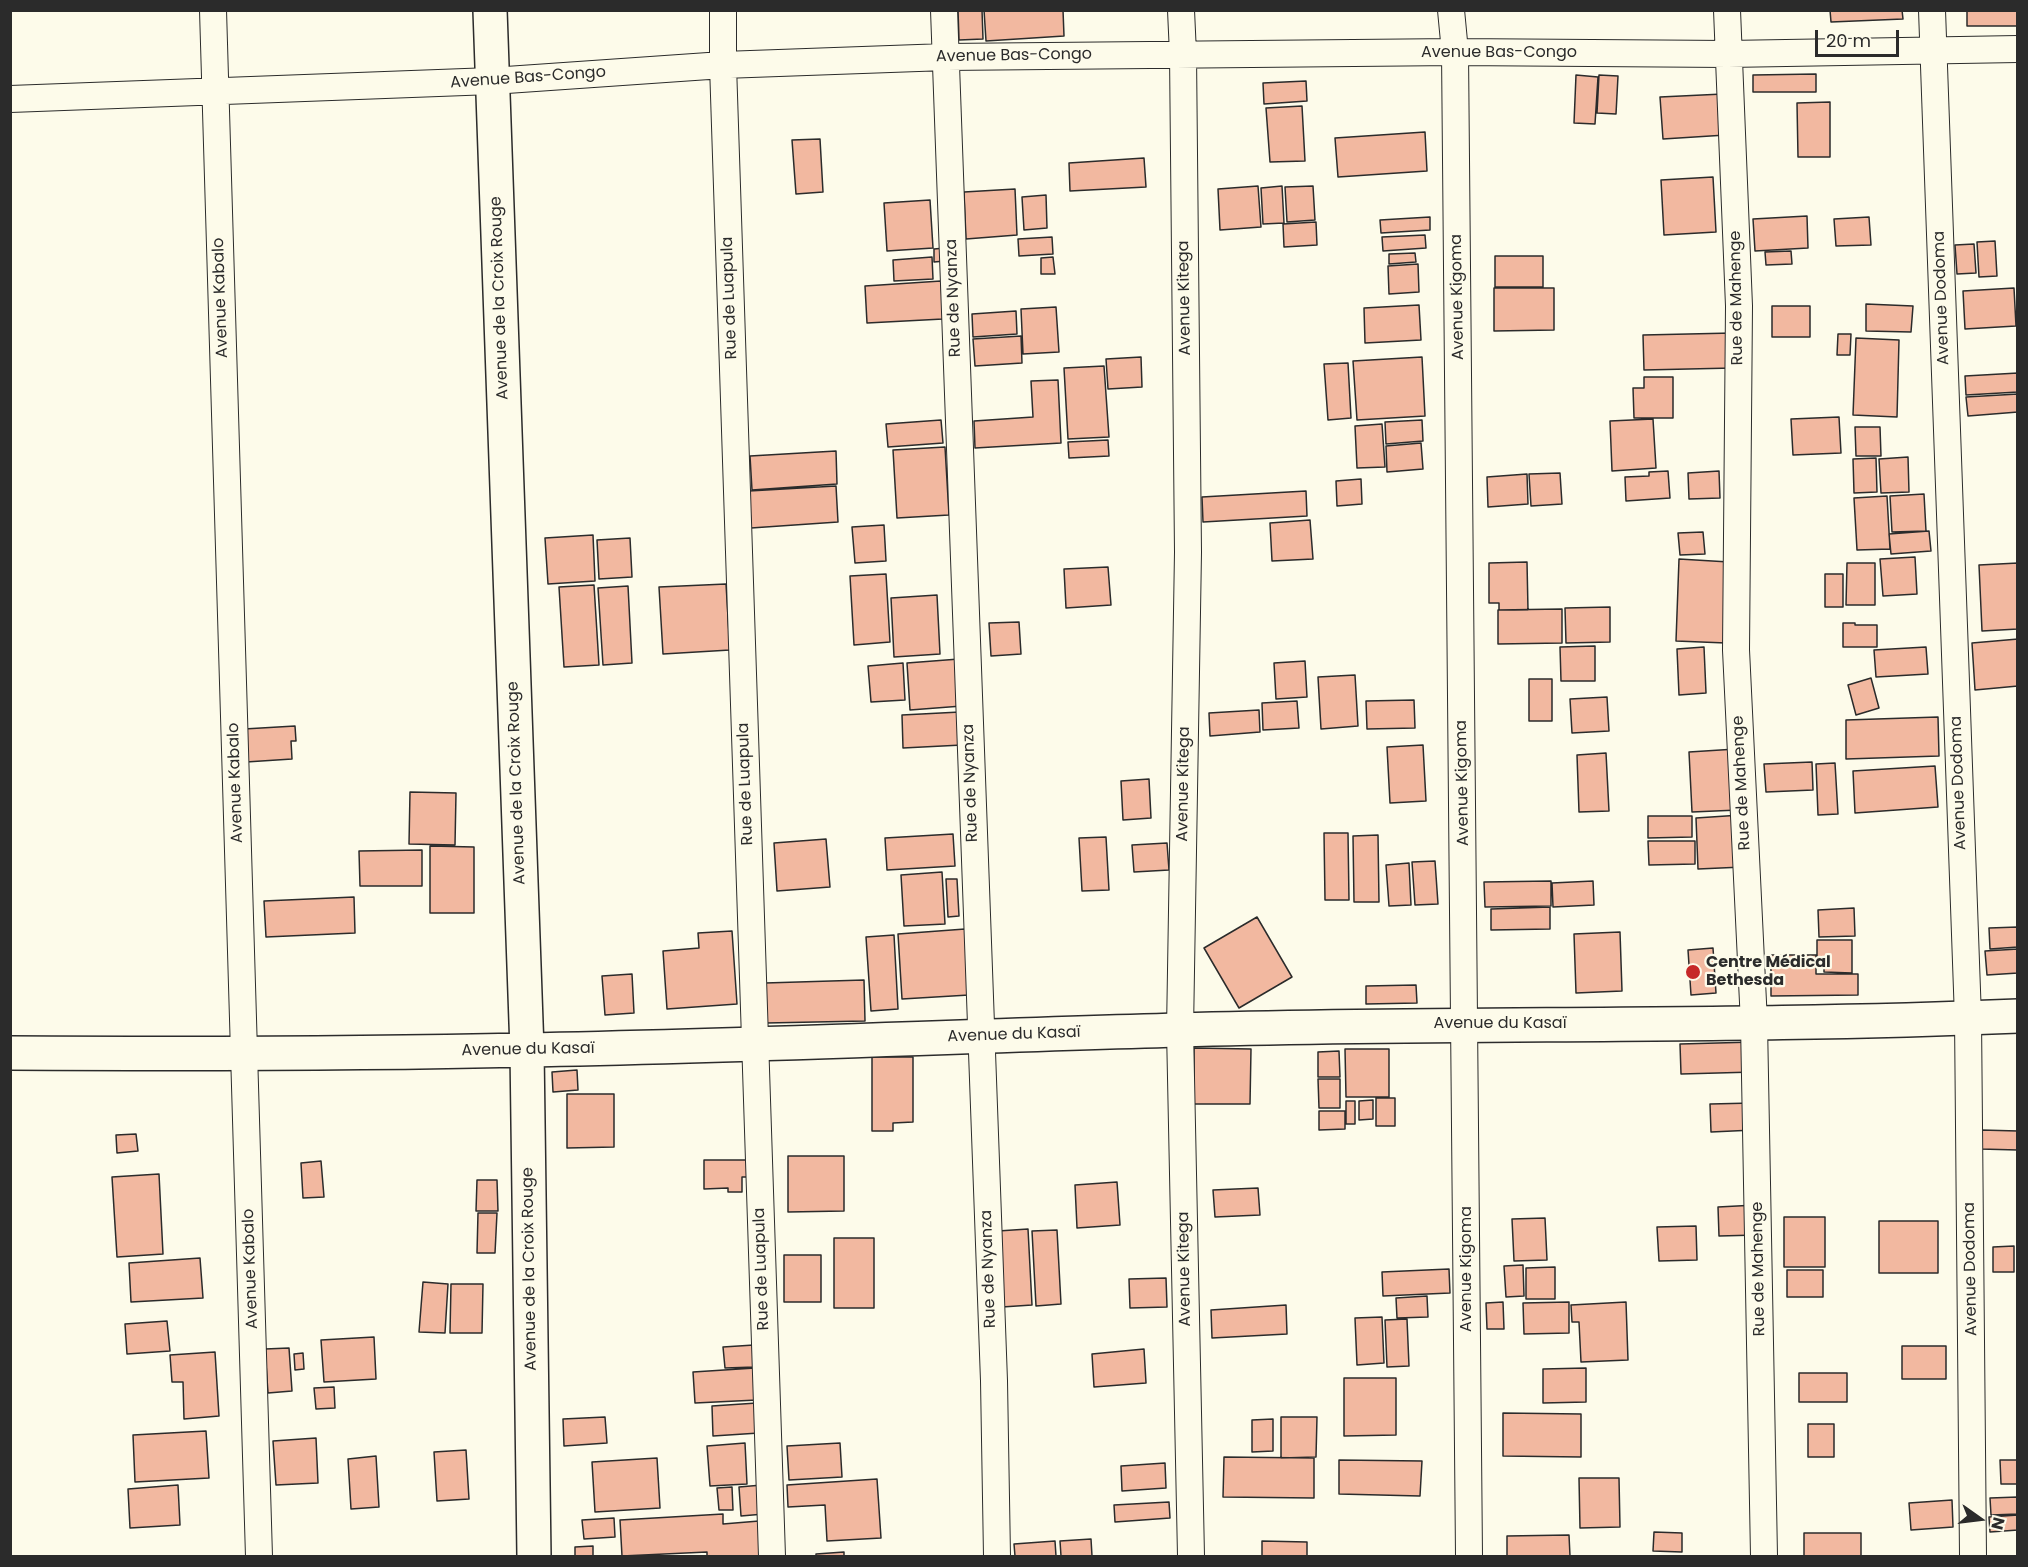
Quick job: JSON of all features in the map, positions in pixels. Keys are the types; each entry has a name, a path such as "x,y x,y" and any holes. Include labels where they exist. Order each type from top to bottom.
{"street":[{"name":"Avenue Kabalo","path":"213,10 259,1557"},
{"name":"Avenue de la Croix Rouge","path":"490,10 527,1050 534,1557"},
{"name":"Rue de Luapula","path":"723,10 772,1557"},
{"name":"Rue de Nyanza","path":"944,10 994,1381 997,1557"},
{"name":"Avenue Kitega","path":"1181,10 1188,552 1180,1029 1191,1557"},
{"name":"Avenue Kigoma","path":"1451,10 1455,52 1470,1557"},
{"name":"Rue de Mahenge","path":"1727,10 1739,306 1736,650 1754,1023 1764,1557"},
{"name":"Avenue Dodoma","path":"1932,10 1968,1018 1973,1557"},
{"name":"Avenue Bas-Congo","path":"10,99 492,81 723,65 946,57 1455,52 1728,54 2018,49"},
{"name":"Avenue du Kasaï","path":"10,1053 244,1054 527,1050 1180,1029 1466,1024 1754,1023 2018,1016"}],"building":[{"path":"958,10 982,10 983,39 959,40"},
{"path":"984,10 1063,10 1064,36 986,41"},
{"path":"1830,10 1902,10 1903,19 1831,22"},
{"path":"1967,10 2018,10 2018,26 1967,26"},
{"path":"1816,74 1816,92 1753,92 1753,75"},
{"path":"1576,75 1598,77 1595,124 1574,123"},
{"path":"1599,75 1618,76 1616,114 1597,113"},
{"path":"1306,81 1307,101 1264,104 1263,83"},
{"path":"1723,94 1726,135 1663,139 1660,97"},
{"path":"1830,102 1830,157 1798,157 1797,103"},
{"path":"1302,106 1305,161 1270,162 1266,108"},
{"path":"1425,132 1427,171 1338,177 1335,138"},
{"path":"820,139 823,192 796,194 792,140"},
{"path":"1144,158 1146,187 1070,191 1069,163"},
{"path":"1713,177 1716,232 1664,235 1661,180"},
{"path":"1258,186 1261,227 1220,230 1218,189"},
{"path":"1282,186 1284,223 1263,224 1261,188"},
{"path":"1313,186 1315,220 1287,222 1285,187"},
{"path":"1015,189 1017,235 966,239 964,192"},
{"path":"1046,195 1047,228 1024,230 1022,197"},
{"path":"930,200 933,248 887,251 884,203"},
{"path":"1807,216 1808,248 1755,251 1753,219"},
{"path":"1430,217 1430,230 1381,233 1380,220"},
{"path":"1869,217 1871,245 1836,246 1834,219"},
{"path":"1316,222 1317,245 1284,247 1283,224"},
{"path":"1425,235 1426,248 1383,251 1382,237"},
{"path":"1052,237 1053,254 1019,256 1018,239"},
{"path":"1995,241 1997,276 1979,277 1977,242"},
{"path":"1974,244 1976,273 1957,274 1955,245"},
{"path":"945,248 945,261 934,262 934,249"},
{"path":"1791,251 1792,264 1766,265 1765,252"},
{"path":"1415,253 1416,262 1389,264 1389,254"},
{"path":"1495,256 1543,256 1543,287 1495,287"},
{"path":"932,257 933,279 894,281 893,260"},
{"path":"1053,257 1055,274 1041,274 1041,258"},
{"path":"1418,264 1419,292 1389,294 1388,266"},
{"path":"941,281 943,319 867,323 865,286"},
{"path":"1494,288 1554,288 1554,330 1494,331"},
{"path":"2014,288 2016,326 1965,329 1963,291"},
{"path":"1866,304 1913,306 1911,332 1866,331"},
{"path":"1419,305 1421,340 1365,343 1364,308"},
{"path":"1772,306 1810,306 1810,337 1772,337"},
{"path":"1056,307 1059,352 1023,354 1021,309"},
{"path":"1016,311 1017,334 973,337 972,314"},
{"path":"1733,333 1733,368 1644,370 1643,335"},
{"path":"1838,334 1851,334 1850,355 1837,355"},
{"path":"1021,336 1022,363 975,366 973,339"},
{"path":"1856,338 1899,340 1897,417 1853,415"},
{"path":"1141,357 1142,387 1108,389 1106,359"},
{"path":"1422,357 1425,416 1357,420 1353,361"},
{"path":"1348,363 1351,418 1328,420 1324,364"},
{"path":"1104,366 1109,437 1068,439 1064,368"},
{"path":"2018,373 2018,392 1966,395 1965,376"},
{"path":"1644,377 1673,377 1673,418 1634,418 1633,388 1644,388"},
{"path":"1058,380 1061,443 975,448 974,421 1033,417 1031,381"},
{"path":"2018,394 2018,412 1968,416 1966,397"},
{"path":"1839,417 1841,453 1793,455 1791,419"},
{"path":"1653,419 1656,468 1612,471 1610,421"},
{"path":"941,420 943,443 888,447 886,424"},
{"path":"1422,420 1423,441 1386,444 1385,422"},
{"path":"1382,424 1385,467 1357,468 1355,426"},
{"path":"1855,427 1880,427 1881,456 1856,456"},
{"path":"1108,440 1109,456 1069,458 1068,442"},
{"path":"1421,443 1423,469 1387,472 1386,446"},
{"path":"945,447 949,515 897,518 893,450"},
{"path":"836,451 837,484 752,490 750,456"},
{"path":"1908,457 1909,492 1881,493 1879,459"},
{"path":"1876,458 1877,492 1854,493 1853,459"},
{"path":"1668,471 1670,498 1626,501 1625,477 1649,476 1649,472"},
{"path":"1719,471 1720,498 1689,499 1688,473"},
{"path":"1560,473 1562,504 1531,506 1529,474"},
{"path":"1527,474 1528,504 1488,507 1487,477"},
{"path":"1361,479 1362,504 1337,506 1336,481"},
{"path":"836,486 838,522 751,528 749,491"},
{"path":"1306,491 1307,516 1203,522 1202,497"},
{"path":"1924,494 1926,531 1892,532 1890,496"},
{"path":"1887,496 1890,549 1857,550 1854,498"},
{"path":"1310,520 1313,559 1272,561 1270,523"},
{"path":"884,525 886,561 855,563 852,527"},
{"path":"1929,531 1931,551 1891,554 1889,534"},
{"path":"1703,532 1705,554 1680,555 1678,533"},
{"path":"593,535 595,581 548,584 545,538"},
{"path":"630,538 632,577 599,579 597,540"},
{"path":"1915,557 1917,594 1883,596 1880,559"},
{"path":"1679,559 1729,562 1726,643 1676,641"},
{"path":"1527,562 1528,610 1499,610 1499,603 1489,603 1489,563"},
{"path":"1847,563 1875,563 1875,605 1846,605"},
{"path":"2018,563 2018,629 1982,631 1979,565"},
{"path":"1108,567 1111,605 1066,608 1064,569"},
{"path":"886,574 890,642 854,645 850,576"},
{"path":"1825,574 1843,574 1843,607 1825,607"},
{"path":"726,584 730,650 663,654 659,587"},
{"path":"594,585 599,665 564,667 559,587"},
{"path":"628,586 632,663 603,665 598,588"},
{"path":"937,595 940,654 894,657 891,598"},
{"path":"1610,607 1610,642 1566,643 1565,608"},
{"path":"1562,609 1562,643 1498,644 1498,610"},
{"path":"1019,622 1021,654 991,656 989,623"},
{"path":"1843,623 1877,625 1877,647 1843,647"},
{"path":"2018,639 2018,686 1975,690 1972,643"},
{"path":"1595,646 1595,681 1561,681 1560,647"},
{"path":"1704,647 1706,693 1679,695 1677,649"},
{"path":"1926,647 1928,674 1876,677 1874,650"},
{"path":"959,659 962,706 910,710 907,663"},
{"path":"1305,661 1307,697 1276,699 1274,663"},
{"path":"903,663 905,700 871,702 868,666"},
{"path":"1355,675 1358,726 1321,729 1318,677"},
{"path":"1871,678 1879,708 1856,715 1848,685"},
{"path":"1529,679 1552,679 1552,721 1529,721"},
{"path":"1607,697 1609,731 1572,733 1570,699"},
{"path":"1414,700 1415,728 1367,729 1366,701"},
{"path":"1297,701 1299,728 1263,730 1262,703"},
{"path":"1259,710 1260,732 1210,736 1209,713"},
{"path":"960,712 962,745 903,748 902,715"},
{"path":"1938,717 1939,756 1846,759 1846,720"},
{"path":"295,726 296,741 291,741 292,759 246,762 244,729"},
{"path":"1423,745 1426,801 1390,803 1387,747"},
{"path":"1736,749 1738,810 1692,812 1689,752"},
{"path":"1606,753 1609,811 1579,812 1577,755"},
{"path":"1812,762 1813,790 1766,792 1764,764"},
{"path":"1835,763 1838,814 1818,815 1816,764"},
{"path":"1935,766 1938,807 1855,813 1853,771"},
{"path":"1149,779 1151,818 1123,820 1121,781"},
{"path":"410,792 456,793 455,845 409,844"},
{"path":"1741,815 1743,867 1698,869 1696,818"},
{"path":"1648,816 1692,816 1692,837 1648,838"},
{"path":"1324,833 1348,833 1349,900 1325,900"},
{"path":"953,834 955,866 887,870 885,838"},
{"path":"1378,835 1379,902 1354,902 1353,836"},
{"path":"1106,837 1109,890 1082,891 1079,838"},
{"path":"826,839 830,887 777,891 774,843"},
{"path":"1648,841 1695,841 1695,864 1649,865"},
{"path":"1167,843 1169,870 1134,872 1132,845"},
{"path":"430,846 474,847 474,913 430,913"},
{"path":"422,850 422,886 360,886 359,851"},
{"path":"1435,861 1438,904 1415,905 1412,862"},
{"path":"1409,863 1411,905 1389,906 1386,865"},
{"path":"942,872 945,924 904,926 901,875"},
{"path":"946,879 957,879 959,916 948,917"},
{"path":"1551,881 1551,906 1485,907 1484,882"},
{"path":"1593,881 1594,905 1553,907 1552,883"},
{"path":"354,897 355,933 266,937 264,901"},
{"path":"1550,907 1550,929 1491,930 1491,909"},
{"path":"1854,908 1855,936 1819,937 1818,910"},
{"path":"1257,917 1292,977 1239,1008 1204,948"},
{"path":"2018,927 2018,947 1990,949 1989,928"},
{"path":"965,929 969,995 902,999 898,934"},
{"path":"732,931 737,1004 667,1009 663,951 699,948 698,933"},
{"path":"1620,932 1622,991 1576,993 1574,934"},
{"path":"894,935 898,1009 871,1011 866,937"},
{"path":"1817,940 1852,940 1852,973 1824,972 1824,958 1817,959"},
{"path":"1713,948 1716,993 1691,995 1688,950"},
{"path":"2018,949 2018,973 1987,975 1985,951"},
{"path":"1771,955 1816,955 1816,974 1858,974 1858,995 1771,996"},
{"path":"632,974 634,1013 605,1015 602,976"},
{"path":"864,980 865,1021 766,1023 765,983"},
{"path":"1416,985 1417,1003 1366,1004 1366,986"},
{"path":"1754,1042 1754,1072 1681,1074 1680,1044"},
{"path":"1194,1048 1251,1049 1250,1104 1194,1104"},
{"path":"1345,1049 1389,1049 1389,1097 1346,1097"},
{"path":"1339,1051 1340,1077 1318,1077 1318,1052"},
{"path":"872,1057 913,1057 913,1122 893,1123 893,1131 872,1131"},
{"path":"577,1070 578,1090 553,1092 552,1072"},
{"path":"1318,1079 1340,1079 1340,1108 1319,1108"},
{"path":"567,1094 614,1094 614,1147 567,1148"},
{"path":"1376,1098 1395,1098 1395,1126 1376,1126"},
{"path":"1373,1100 1373,1119 1359,1120 1359,1101"},
{"path":"1346,1101 1355,1101 1355,1124 1346,1124"},
{"path":"1753,1103 1754,1130 1711,1132 1710,1104"},
{"path":"1319,1111 1345,1111 1345,1129 1319,1130"},
{"path":"1981,1130 2018,1131 2018,1150 1980,1149"},
{"path":"136,1134 138,1151 117,1153 116,1135"},
{"path":"788,1156 844,1156 844,1211 788,1212"},
{"path":"704,1160 751,1160 751,1177 742,1177 742,1192 728,1192 728,1188 704,1189"},
{"path":"321,1161 324,1197 303,1198 301,1163"},
{"path":"159,1174 163,1254 117,1257 112,1177"},
{"path":"477,1180 497,1180 498,1211 476,1211"},
{"path":"1117,1182 1120,1225 1077,1228 1075,1185"},
{"path":"1258,1188 1260,1215 1215,1217 1213,1190"},
{"path":"1756,1205 1757,1235 1719,1236 1718,1207"},
{"path":"478,1213 497,1213 495,1253 477,1253"},
{"path":"1784,1217 1825,1217 1825,1267 1784,1267"},
{"path":"1545,1218 1547,1260 1514,1261 1512,1219"},
{"path":"1879,1221 1938,1221 1938,1273 1879,1273"},
{"path":"1696,1226 1697,1260 1659,1261 1657,1227"},
{"path":"1028,1229 1032,1305 1002,1307 998,1231"},
{"path":"1057,1230 1061,1304 1036,1306 1032,1231"},
{"path":"834,1238 874,1238 874,1308 834,1308"},
{"path":"2014,1246 2014,1272 1993,1272 1993,1247"},
{"path":"784,1255 821,1255 821,1302 784,1302"},
{"path":"200,1258 203,1298 131,1302 129,1263"},
{"path":"1523,1265 1524,1296 1506,1297 1504,1266"},
{"path":"1555,1267 1555,1299 1526,1299 1526,1268"},
{"path":"1449,1269 1450,1293 1383,1296 1382,1272"},
{"path":"1787,1270 1823,1270 1823,1297 1787,1297"},
{"path":"1166,1278 1167,1307 1130,1308 1129,1279"},
{"path":"423,1282 448,1284 445,1333 419,1332"},
{"path":"451,1284 483,1284 482,1333 450,1333"},
{"path":"1427,1296 1428,1317 1397,1318 1396,1298"},
{"path":"1503,1302 1504,1329 1487,1329 1486,1303"},
{"path":"1569,1302 1569,1333 1524,1334 1523,1303"},
{"path":"1626,1302 1628,1360 1581,1362 1579,1322 1572,1322 1571,1305"},
{"path":"1286,1305 1287,1334 1212,1338 1211,1310"},
{"path":"1382,1317 1384,1363 1357,1365 1355,1318"},
{"path":"1407,1319 1409,1366 1387,1367 1385,1320"},
{"path":"167,1321 170,1351 127,1354 125,1324"},
{"path":"374,1337 376,1379 324,1382 321,1340"},
{"path":"754,1345 755,1367 725,1368 723,1347"},
{"path":"1902,1346 1946,1346 1946,1379 1902,1379"},
{"path":"289,1348 292,1391 268,1393 265,1349"},
{"path":"1144,1349 1146,1383 1094,1387 1092,1354"},
{"path":"215,1352 219,1416 184,1419 183,1382 172,1382 170,1355"},
{"path":"303,1353 304,1369 295,1370 294,1354"},
{"path":"755,1368 757,1400 695,1403 693,1372"},
{"path":"1586,1368 1586,1402 1543,1403 1543,1369"},
{"path":"1799,1373 1847,1373 1847,1402 1799,1402"},
{"path":"1344,1378 1396,1378 1396,1435 1344,1436"},
{"path":"334,1387 335,1408 316,1409 314,1388"},
{"path":"757,1403 759,1433 713,1436 712,1406"},
{"path":"1503,1413 1581,1414 1581,1457 1503,1456"},
{"path":"605,1417 607,1443 564,1446 563,1419"},
{"path":"1281,1417 1317,1417 1316,1457 1281,1458"},
{"path":"1273,1419 1273,1451 1252,1452 1252,1420"},
{"path":"1808,1424 1834,1424 1834,1457 1808,1457"},
{"path":"206,1431 209,1478 135,1482 133,1435"},
{"path":"316,1438 318,1483 276,1485 273,1441"},
{"path":"745,1443 747,1484 710,1486 707,1446"},
{"path":"840,1443 842,1477 789,1480 787,1446"},
{"path":"466,1450 469,1499 437,1501 434,1452"},
{"path":"376,1456 379,1507 351,1509 348,1459"},
{"path":"1224,1457 1314,1458 1314,1498 1223,1497"},
{"path":"657,1458 660,1508 595,1512 592,1462"},
{"path":"1339,1460 1422,1461 1420,1496 1339,1494"},
{"path":"2000,1460 2018,1460 2018,1484 2001,1484"},
{"path":"1165,1463 1166,1488 1122,1491 1121,1466"},
{"path":"1579,1478 1619,1478 1620,1527 1580,1528"},
{"path":"877,1479 881,1538 827,1541 825,1505 788,1507 787,1485"},
{"path":"178,1485 180,1525 130,1528 128,1489"},
{"path":"762,1485 764,1514 741,1516 739,1487"},
{"path":"732,1487 733,1510 719,1510 717,1488"},
{"path":"2018,1497 2018,1514 1991,1515 1990,1498"},
{"path":"1952,1500 1953,1527 1911,1530 1909,1503"},
{"path":"1169,1502 1170,1518 1115,1522 1114,1505"},
{"path":"723,1514 723,1524 759,1521 761,1556 707,1556 707,1552 622,1556 620,1520"},
{"path":"2018,1515 2018,1530 1990,1532 1989,1517"},
{"path":"614,1518 615,1537 584,1539 582,1520"},
{"path":"1654,1532 1682,1533 1682,1552 1653,1551"},
{"path":"1804,1533 1861,1533 1861,1556 1804,1556"},
{"path":"1569,1535 1570,1556 1507,1556 1507,1536"},
{"path":"1091,1539 1092,1556 1061,1556 1060,1541"},
{"path":"1055,1541 1056,1556 1015,1556 1014,1544"},
{"path":"1262,1541 1307,1542 1307,1556 1262,1556"},
{"path":"593,1546 593,1556 575,1556 575,1547"},
{"path":"844,1552 844,1556 816,1556 816,1554"}],"place":[{"name":"Centre Médical Bethesda","path":"1693,972"}]}
